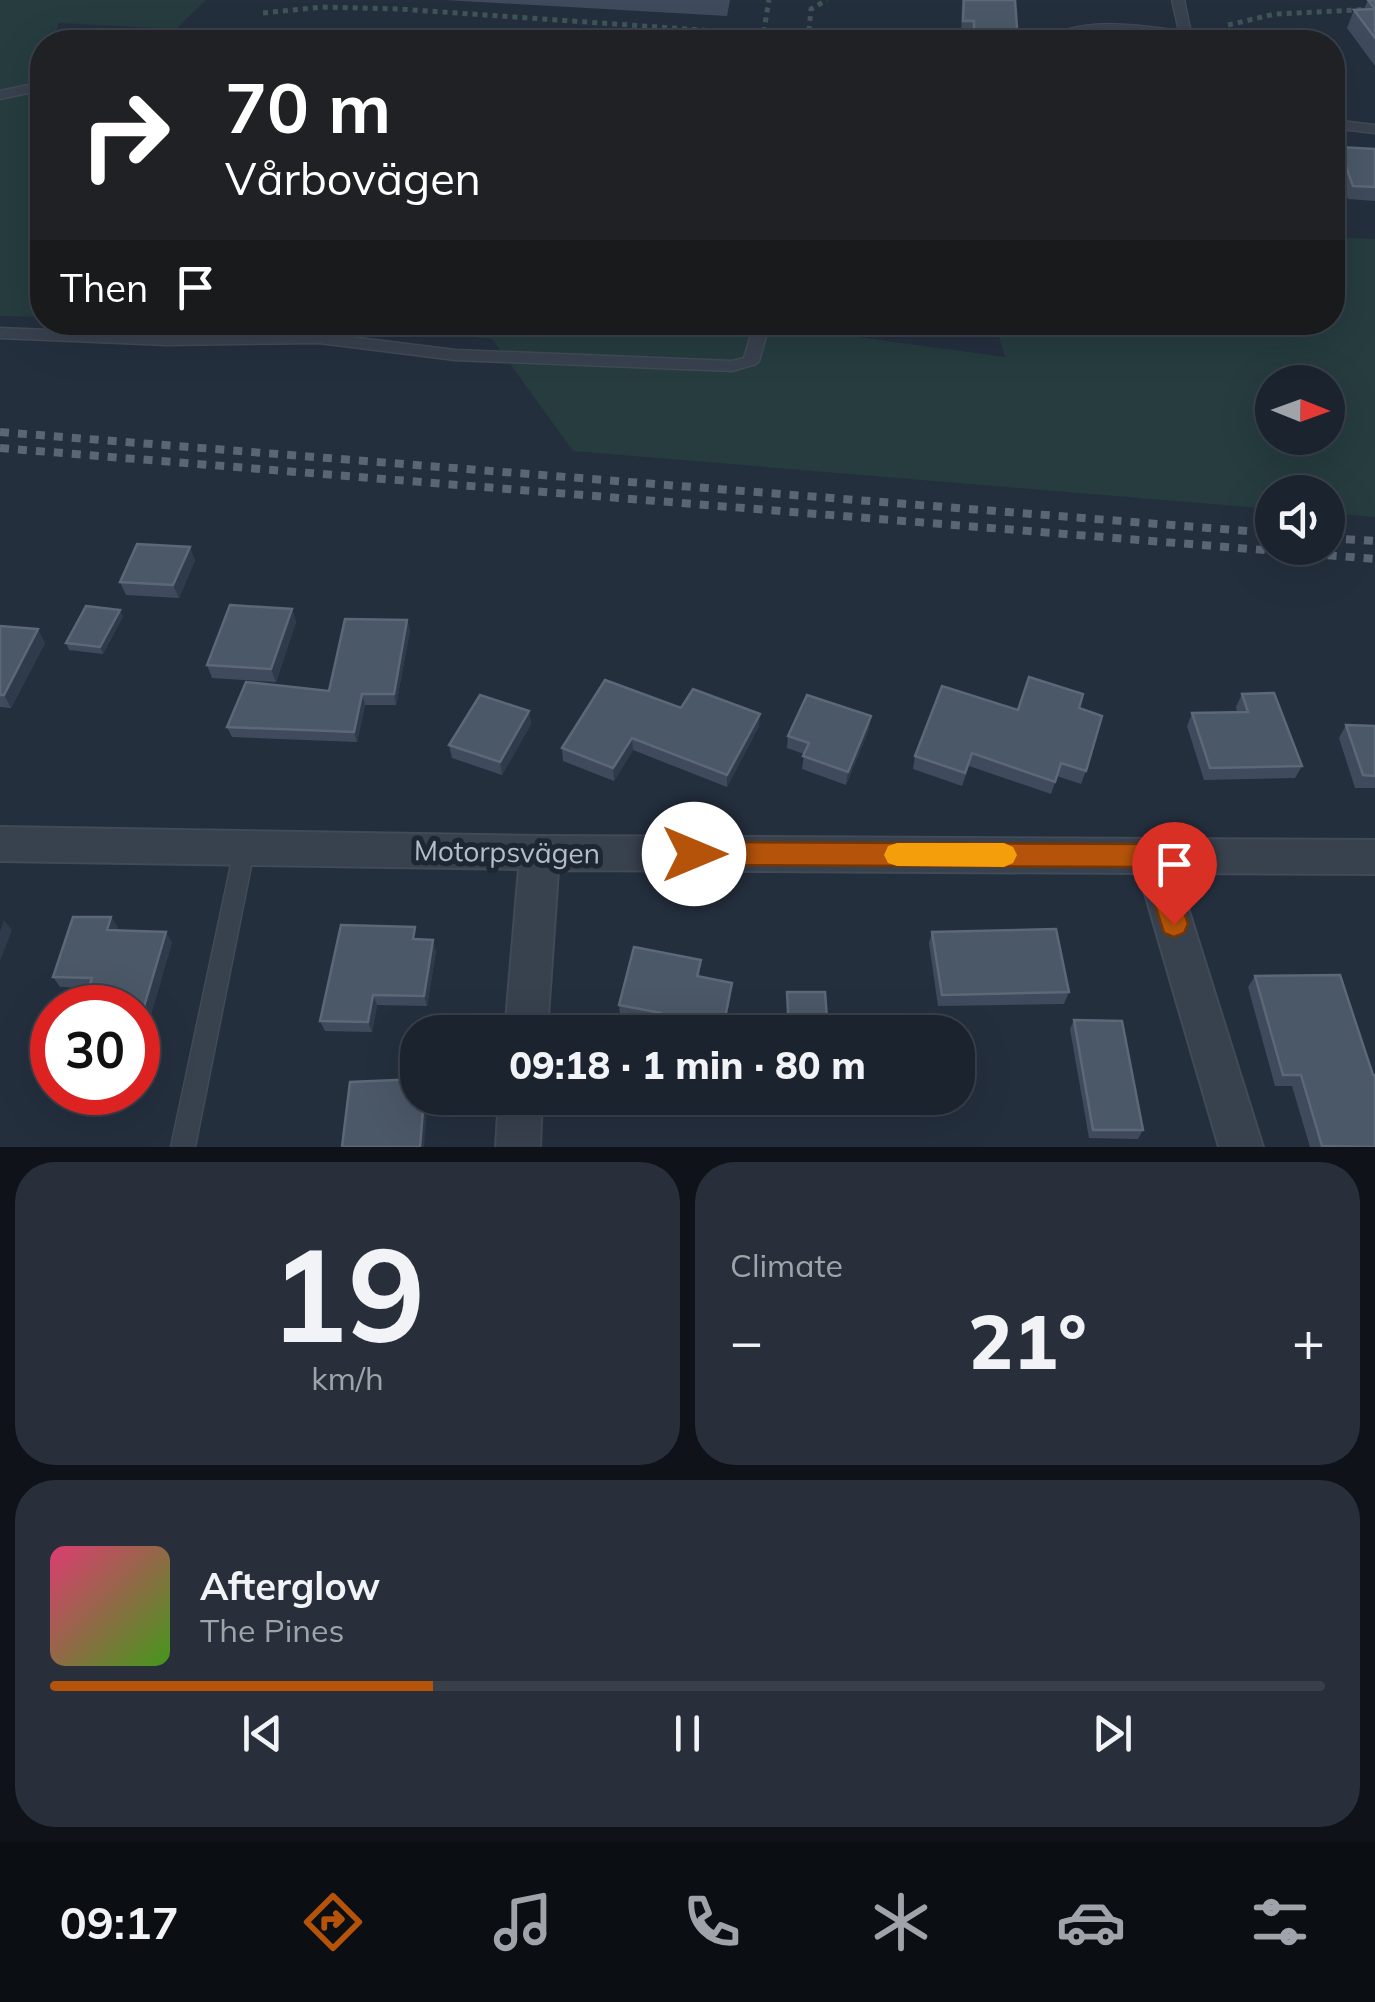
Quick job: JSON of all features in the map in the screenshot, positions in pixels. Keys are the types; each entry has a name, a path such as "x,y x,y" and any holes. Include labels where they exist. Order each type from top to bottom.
{"street":[{"name":"Motorpsvägen","path":"0,844 540,853 1375,857"},
{"path":"527,1015 540,853"},
{"path":"1153,856 1241,1147"},
{"path":"518,1147 520,1115"}],"lane":[{"path":"1178,0 1190,30"},
{"path":"0,94 30,88"},
{"path":"1345,126 1375,129"},
{"path":"0,333 30,334"},
{"path":"48,335 168,340 319,338 455,355 732,366 751,361 760,335"},
{"path":"183,1147 246,846"}],"path":[{"path":"764,30 769,0"},
{"path":"809,30 811,10 827,0"},
{"path":"263,13 326,6 708,30"},
{"path":"1209,30 1274,14 1375,9"}],"green space":[{"path":"0,0 206,0 176,29 59,23 56,30 30,30 30,317 0,316"},
{"path":"1345,238 1375,239 1375,517 1345,514 1345,475 1255,475 1255,508 573,451 492,339 454,335 843,335 1005,357 999,335 1345,335"}],"building":[{"path":"964,0 1015,0 1017,30 974,30 974,21 963,21"},
{"path":"1375,9 1375,38 1354,10"},
{"path":"1345,147 1375,149 1375,187 1353,186 1345,164"},
{"path":"137,544 190,547 173,585 120,582"},
{"path":"230,605 292,609 271,669 207,665"},
{"path":"86,606 120,610 100,647 66,643"},
{"path":"345,619 407,620 394,694 362,694 354,732 227,727 246,682 329,691"},
{"path":"0,626 38,629 4,695 0,695"},
{"path":"1029,677 1083,694 1079,708 1102,716 1086,771 1061,763 1055,782 972,753 965,773 915,756 942,686 1018,710"},
{"path":"605,680 681,708 693,689 760,714 727,775 632,738 613,768 562,748"},
{"path":"1274,693 1302,766 1210,768 1192,713 1248,712 1242,694"},
{"path":"480,695 529,711 500,762 449,745"},
{"path":"807,695 871,716 848,772 803,756 809,743 788,736"},
{"path":"1346,725 1375,726 1375,776 1363,775"},
{"path":"73,917 111,917 107,930 166,932 150,985 90,985 92,978 53,977"},
{"path":"341,925 415,927 413,939 433,940 424,996 373,995 368,1022 320,1021"},
{"path":"1056,929 1069,992 942,995 932,932"},
{"path":"634,947 701,960 697,976 732,983 725,1015 661,1015 619,1005"},
{"path":"1340,975 1375,1075 1375,1147 1322,1146 1301,1075 1283,1075 1255,976"},
{"path":"787,992 825,992 827,1015 788,1015"},
{"path":"1074,1020 1122,1021 1143,1130 1093,1130"},
{"path":"400,1080 400,1115 423,1115 420,1147 342,1147 350,1082"}],"railway":[{"path":"0,432 1255,532"},
{"path":"0,448 1375,559"},
{"path":"1345,539 1375,541"}],"slow traffic":[{"path":"897,855 1004,855"}],"route":[{"path":"694,854 1153,856 1174,924"}]}
